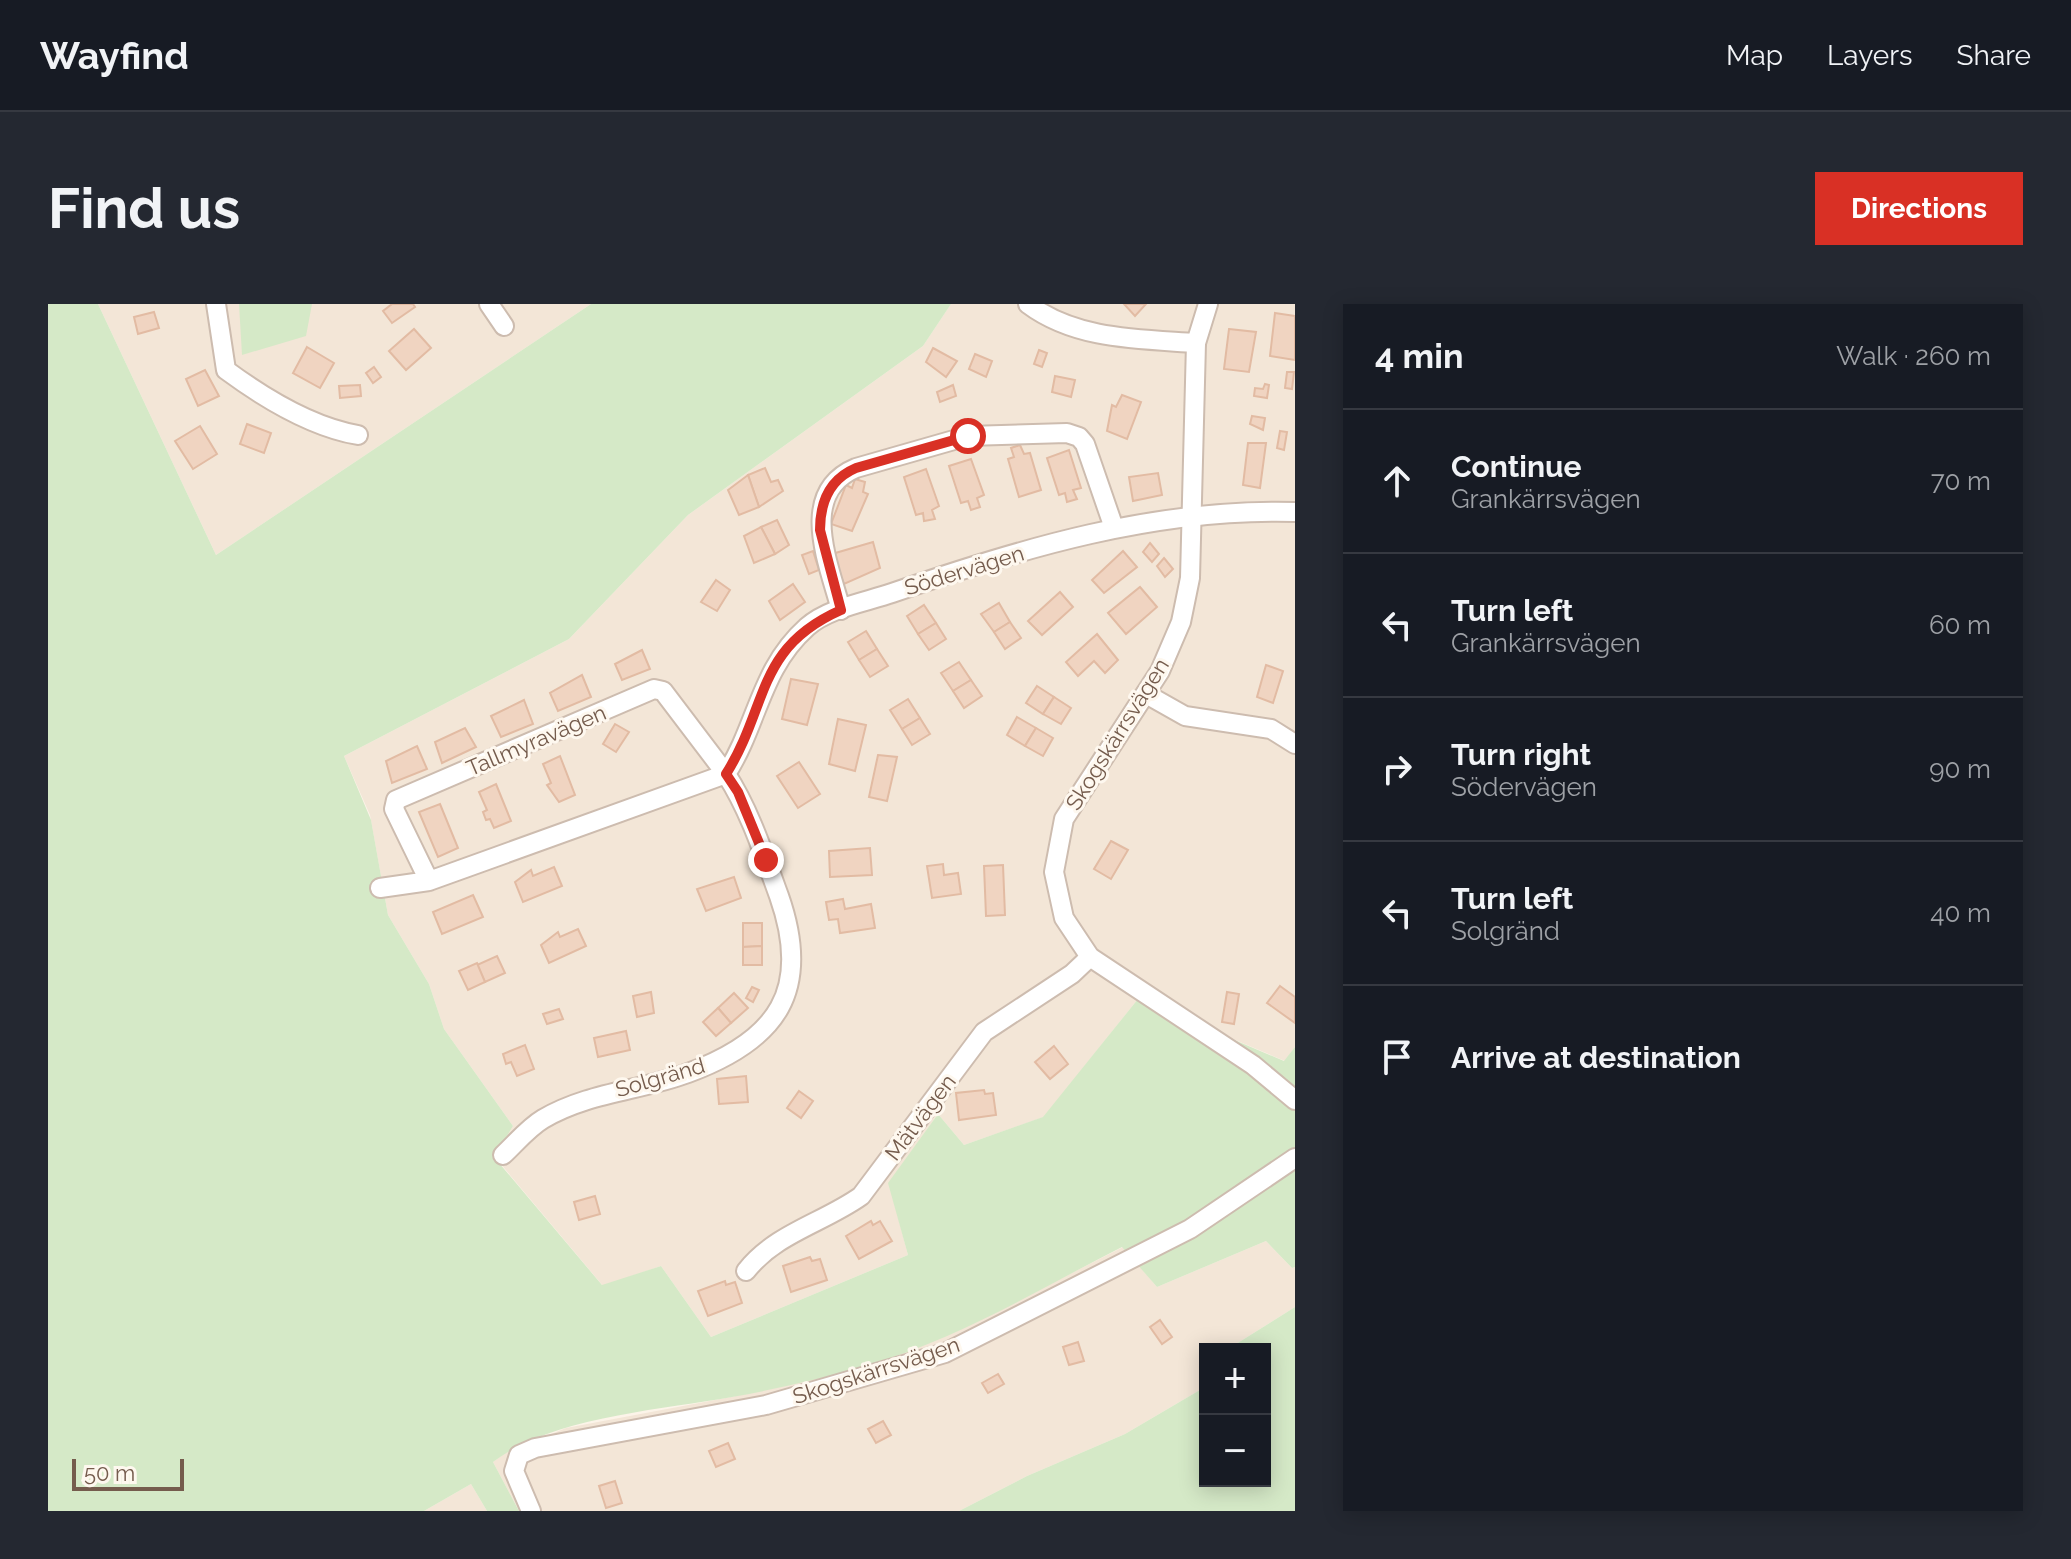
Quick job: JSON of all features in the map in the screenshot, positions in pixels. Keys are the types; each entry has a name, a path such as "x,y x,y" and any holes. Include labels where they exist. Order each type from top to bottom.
{"street":[{"path":"216,304 226,370 255,391 334,431 358,435"},
{"path":"489,304 504,326"},
{"path":"1028,304 1049,317 1105,336 1196,343"},
{"name":"Skogskärrsvägen","path":"1208,304 1196,343 1190,578 1181,622 1146,694 1064,819 1054,872 1064,918 1090,957 1253,1065 1295,1100"},
{"path":"841,610 820,517 829,488 844,473 856,468 968,436 1067,433 1079,437 1085,444 1114,528"},
{"name":"Södervägen","path":"726,774 776,659 810,624 841,610 977,564 1114,528 1193,516 1295,512"},
{"name":"Tallmyravägen","path":"429,881 394,809 396,800 654,689 663,691 726,774"},
{"path":"1146,694 1185,716 1261,726 1295,744"},
{"path":"380,888 429,881 726,774"},
{"name":"Solgränd","path":"503,1155 532,1127 552,1114 612,1091 687,1074 747,1046 778,1011 789,985 791,937 766,860 738,792 726,774"},
{"name":"Mätvägen","path":"746,1271 761,1252 781,1238 838,1213 861,1196 984,1032 1072,974 1090,957"},
{"name":"Skogskärrsvägen","path":"531,1511 516,1477 514,1462 519,1455 535,1448 766,1405 945,1353 1190,1229 1295,1158"}],"shaded area":[{"path":"98,304 591,304 216,555"},
{"path":"951,304 1295,304 1295,1047 1285,1061 1138,999 1044,1117 964,1145 938,1114 889,1183 908,1255 711,1337 661,1266 603,1286 494,1156 513,1126 444,1029 429,984 388,915 370,815 344,756 569,639 688,515 923,346"},
{"path":"1266,1241 1292,1268 1295,1267 1295,1307 1238,1343 1199,1343 1199,1391 1125,1434 1027,1476 959,1511 519,1511 493,1462 505,1453 566,1428 736,1396 1062,1278 1123,1247 1157,1287"},
{"path":"471,1484 487,1511 424,1511"}],"green space":[{"path":"48,304 98,304 216,555 591,304 951,304 923,346 688,515 569,639 344,756 371,820 388,915 429,984 444,1029 513,1126 494,1157 602,1285 661,1266 711,1337 908,1255 888,1183 938,1114 964,1145 1043,1117 1138,999 1284,1061 1295,1047 1295,1267 1292,1268 1266,1241 1157,1287 1122,1247 998,1312 902,1354 784,1387 576,1425 517,1447 493,1462 519,1511 487,1511 471,1484 424,1511 48,1511"},
{"path":"239,304 312,304 306,336 242,355"},
{"path":"1295,1307 1295,1511 959,1511 1027,1476 1125,1434 1199,1391 1199,1487 1271,1487 1271,1343 1238,1343"}],"building":[{"path":"392,304 413,304 415,307 392,323 383,311"},
{"path":"1124,304 1146,304 1135,316"},
{"path":"154,312 159,328 138,334 134,317"},
{"path":"1275,313 1295,316 1295,360 1270,356"},
{"path":"414,329 431,348 406,370 389,351"},
{"path":"1229,329 1256,332 1249,372 1224,369"},
{"path":"307,347 334,363 320,388 293,373"},
{"path":"933,348 957,361 946,377 926,362"},
{"path":"1039,350 1047,353 1042,367 1034,364"},
{"path":"975,354 992,361 986,377 969,369"},
{"path":"374,367 381,377 373,383 366,373"},
{"path":"205,370 219,396 198,406 186,379"},
{"path":"1287,372 1294,372 1292,389 1285,388"},
{"path":"1055,376 1075,380 1071,397 1052,392"},
{"path":"1265,384 1269,385 1267,398 1254,396 1255,388 1263,389"},
{"path":"360,385 361,396 340,398 339,386"},
{"path":"953,385 956,396 940,402 937,392"},
{"path":"1122,395 1141,402 1127,439 1107,431 1112,405 1116,407"},
{"path":"1252,416 1265,418 1263,430 1250,424"},
{"path":"247,424 271,433 264,453 240,444"},
{"path":"200,426 217,454 193,469 175,441"},
{"path":"1280,431 1287,432 1284,450 1277,448"},
{"path":"1248,443 1266,443 1260,488 1243,485"},
{"path":"1020,445 1024,454 1030,453 1041,490 1019,497 1008,459 1014,457 1011,448"},
{"path":"1069,450 1081,488 1073,490 1077,499 1067,502 1065,493 1059,495 1047,458"},
{"path":"971,459 984,495 977,498 980,507 971,510 968,501 961,503 949,466"},
{"path":"765,468 771,482 778,480 783,491 759,507 748,475"},
{"path":"926,469 939,506 932,510 935,519 924,521 923,513 916,515 904,477"},
{"path":"1158,473 1162,495 1133,501 1129,477"},
{"path":"748,475 759,507 739,515 728,490"},
{"path":"855,479 865,482 863,492 868,494 852,531 831,524 846,485 852,488"},
{"path":"777,520 789,545 775,554 761,527"},
{"path":"761,527 775,554 754,563 744,536"},
{"path":"873,542 880,568 844,584 832,554"},
{"path":"1150,543 1159,554 1152,562 1143,552"},
{"path":"813,551 819,570 809,574 802,555"},
{"path":"1123,551 1137,567 1104,593 1092,580"},
{"path":"1164,558 1173,569 1165,577 1157,566"},
{"path":"716,580 730,590 717,611 701,602"},
{"path":"793,584 805,602 780,620 769,601"},
{"path":"1140,587 1157,607 1126,634 1108,613"},
{"path":"1060,592 1073,607 1042,635 1028,621"},
{"path":"999,603 1010,622 994,632 981,614"},
{"path":"924,605 936,623 918,634 907,616"},
{"path":"1010,622 1021,638 1005,649 994,632"},
{"path":"936,623 946,639 929,650 918,634"},
{"path":"866,631 877,649 859,660 848,642"},
{"path":"1097,634 1118,660 1105,673 1094,661 1078,676 1066,662"},
{"path":"877,649 888,666 870,677 859,660"},
{"path":"642,650 650,669 622,680 615,664"},
{"path":"959,662 971,680 953,691 941,673"},
{"path":"1266,665 1283,671 1273,703 1257,697"},
{"path":"582,675 591,697 558,711 550,693"},
{"path":"791,679 818,684 807,725 782,719"},
{"path":"971,680 982,696 964,708 953,691"},
{"path":"1037,686 1054,697 1043,714 1026,703"},
{"path":"1054,697 1071,708 1061,724 1043,714"},
{"path":"908,699 920,718 902,729 890,710"},
{"path":"524,700 533,724 501,737 491,716"},
{"path":"1017,717 1036,728 1025,746 1007,735"},
{"path":"920,718 930,734 912,745 902,729"},
{"path":"838,719 866,725 855,771 829,764"},
{"path":"615,724 629,732 616,752 603,744"},
{"path":"465,728 476,747 442,763 435,742"},
{"path":"1036,728 1053,738 1043,756 1025,746"},
{"path":"417,746 427,769 392,783 386,761"},
{"path":"878,755 897,757 887,801 869,797"},
{"path":"560,756 575,795 559,802 547,785 551,783 543,764"},
{"path":"799,762 820,794 798,808 777,776"},
{"path":"496,784 511,821 494,828 490,819 486,820 483,812 487,810 479,792"},
{"path":"440,804 458,848 438,857 419,812"},
{"path":"1111,841 1128,850 1111,879 1094,869"},
{"path":"870,848 872,875 830,877 829,851"},
{"path":"943,864 944,875 958,873 961,894 932,898 927,866"},
{"path":"1003,865 1005,915 986,916 984,866"},
{"path":"554,867 562,886 523,902 515,882 531,870 533,876"},
{"path":"734,877 741,898 706,911 697,889"},
{"path":"473,895 483,917 442,934 433,912"},
{"path":"843,899 845,909 871,904 875,928 840,933 838,919 829,920 826,902"},
{"path":"743,923 762,923 762,946 743,947"},
{"path":"578,929 586,946 549,963 541,945 558,932 560,937"},
{"path":"762,946 762,965 743,965 743,947"},
{"path":"497,956 505,973 485,982 477,965"},
{"path":"477,963 485,982 468,990 459,971"},
{"path":"1280,986 1295,997 1295,1023 1267,1003"},
{"path":"752,987 759,990 753,1002 746,998"},
{"path":"651,992 654,1013 637,1017 633,996"},
{"path":"1227,992 1239,994 1234,1024 1222,1022"},
{"path":"734,993 748,1008 731,1023 718,1008"},
{"path":"718,1008 731,1023 716,1036 703,1022"},
{"path":"559,1009 563,1019 547,1024 543,1014"},
{"path":"626,1031 630,1050 598,1057 594,1038"},
{"path":"525,1045 534,1069 517,1076 511,1062 506,1064 503,1054"},
{"path":"1054,1046 1068,1064 1050,1079 1035,1062"},
{"path":"746,1076 748,1102 719,1104 717,1079"},
{"path":"984,1090 985,1094 993,1093 996,1115 959,1120 956,1093"},
{"path":"799,1091 813,1101 801,1118 787,1108"},
{"path":"595,1196 600,1214 579,1220 574,1202"},
{"path":"871,1221 873,1225 880,1221 892,1241 859,1259 846,1236"},
{"path":"810,1257 812,1261 820,1259 827,1280 791,1292 783,1266"},
{"path":"725,1281 726,1285 735,1282 742,1303 708,1316 698,1291"},
{"path":"1160,1320 1172,1337 1162,1344 1150,1327"},
{"path":"1078,1342 1084,1361 1069,1365 1063,1347"},
{"path":"998,1374 1004,1384 988,1393 982,1383"},
{"path":"883,1421 891,1435 876,1443 868,1429"},
{"path":"728,1443 735,1459 716,1467 709,1451"},
{"path":"615,1481 622,1503 606,1508 599,1486"}],"route":[{"path":"766,860 738,792 726,774 776,659 810,624 841,610 820,530 820,517 829,488 844,473 856,468 968,436"}]}
